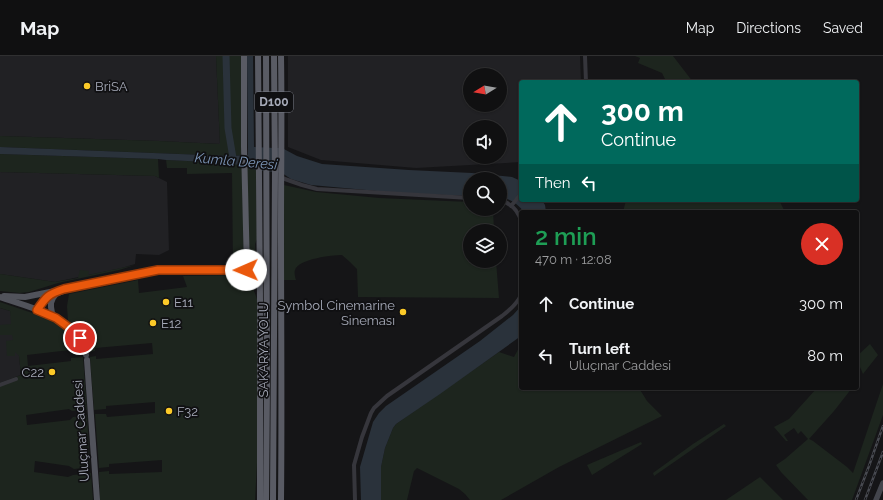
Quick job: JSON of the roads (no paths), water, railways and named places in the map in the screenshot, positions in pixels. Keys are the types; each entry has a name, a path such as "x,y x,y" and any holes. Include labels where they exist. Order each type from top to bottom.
{"highway":[{"path":"244,56 246,270"},
{"path":"258,56 260,500"},
{"name":"D100","path":"266,56 266,500"},
{"name":"SAKARYA YOLU","path":"273,500 280,175 278,148 275,141 274,56"},
{"path":"278,148 282,76 281,56"},
{"path":"275,141 282,76"},
{"path":"258,79 266,135"},
{"path":"280,175 282,391 281,500"},
{"path":"246,270 257,267 260,240"},
{"path":"246,270 254,272 259,278 260,283"}],"main road":[{"path":"0,296 25,297 142,272 158,270 246,270"},
{"path":"39,311 56,294 73,287"},
{"path":"39,311 48,296 54,292 64,289"},
{"path":"56,294 51,303 52,313 56,318"},
{"name":"Uluçınar Caddesi","path":"0,296 56,318 80,338 86,358 97,500"},
{"path":"876,500 883,483"}],"street":[{"path":"585,56 586,80"},
{"path":"280,175 302,185 317,189 463,198"},
{"path":"512,205 519,196"},
{"path":"507,203 512,205 519,216"},
{"path":"355,500 354,474 356,456 364,431 374,408 387,396 506,313 515,305 519,298"},
{"path":"0,385 16,379"}],"water":[{"name":"Kumla Deresi","path":"247,56 253,56 254,147 282,148 297,156 322,164 463,173 463,196 399,193 311,185 291,179 282,173 256,170 242,165 158,159 0,154 0,147 230,156 248,155"},
{"path":"507,176 519,180 519,202 543,202 546,210 522,210 514,202 508,199"},
{"path":"519,308 519,337 396,424 385,448 381,467 381,500 361,500 360,467 373,422 379,413 386,406 480,341 513,315"}],"waterway":[{"name":"Kumla Deresi","path":"226,56 228,128 233,158"}],"railway":[{"path":"856,500 883,426"},
{"path":"865,500 883,452"}],"place":[{"name":"BriSA","path":"87,86"},
{"name":"E11","path":"166,302"},
{"name":"Symbol Cinemarine Sineması","path":"403,312"},
{"name":"E12","path":"153,323"},
{"name":"C22","path":"52,372"},
{"name":"F32","path":"169,411"}]}
